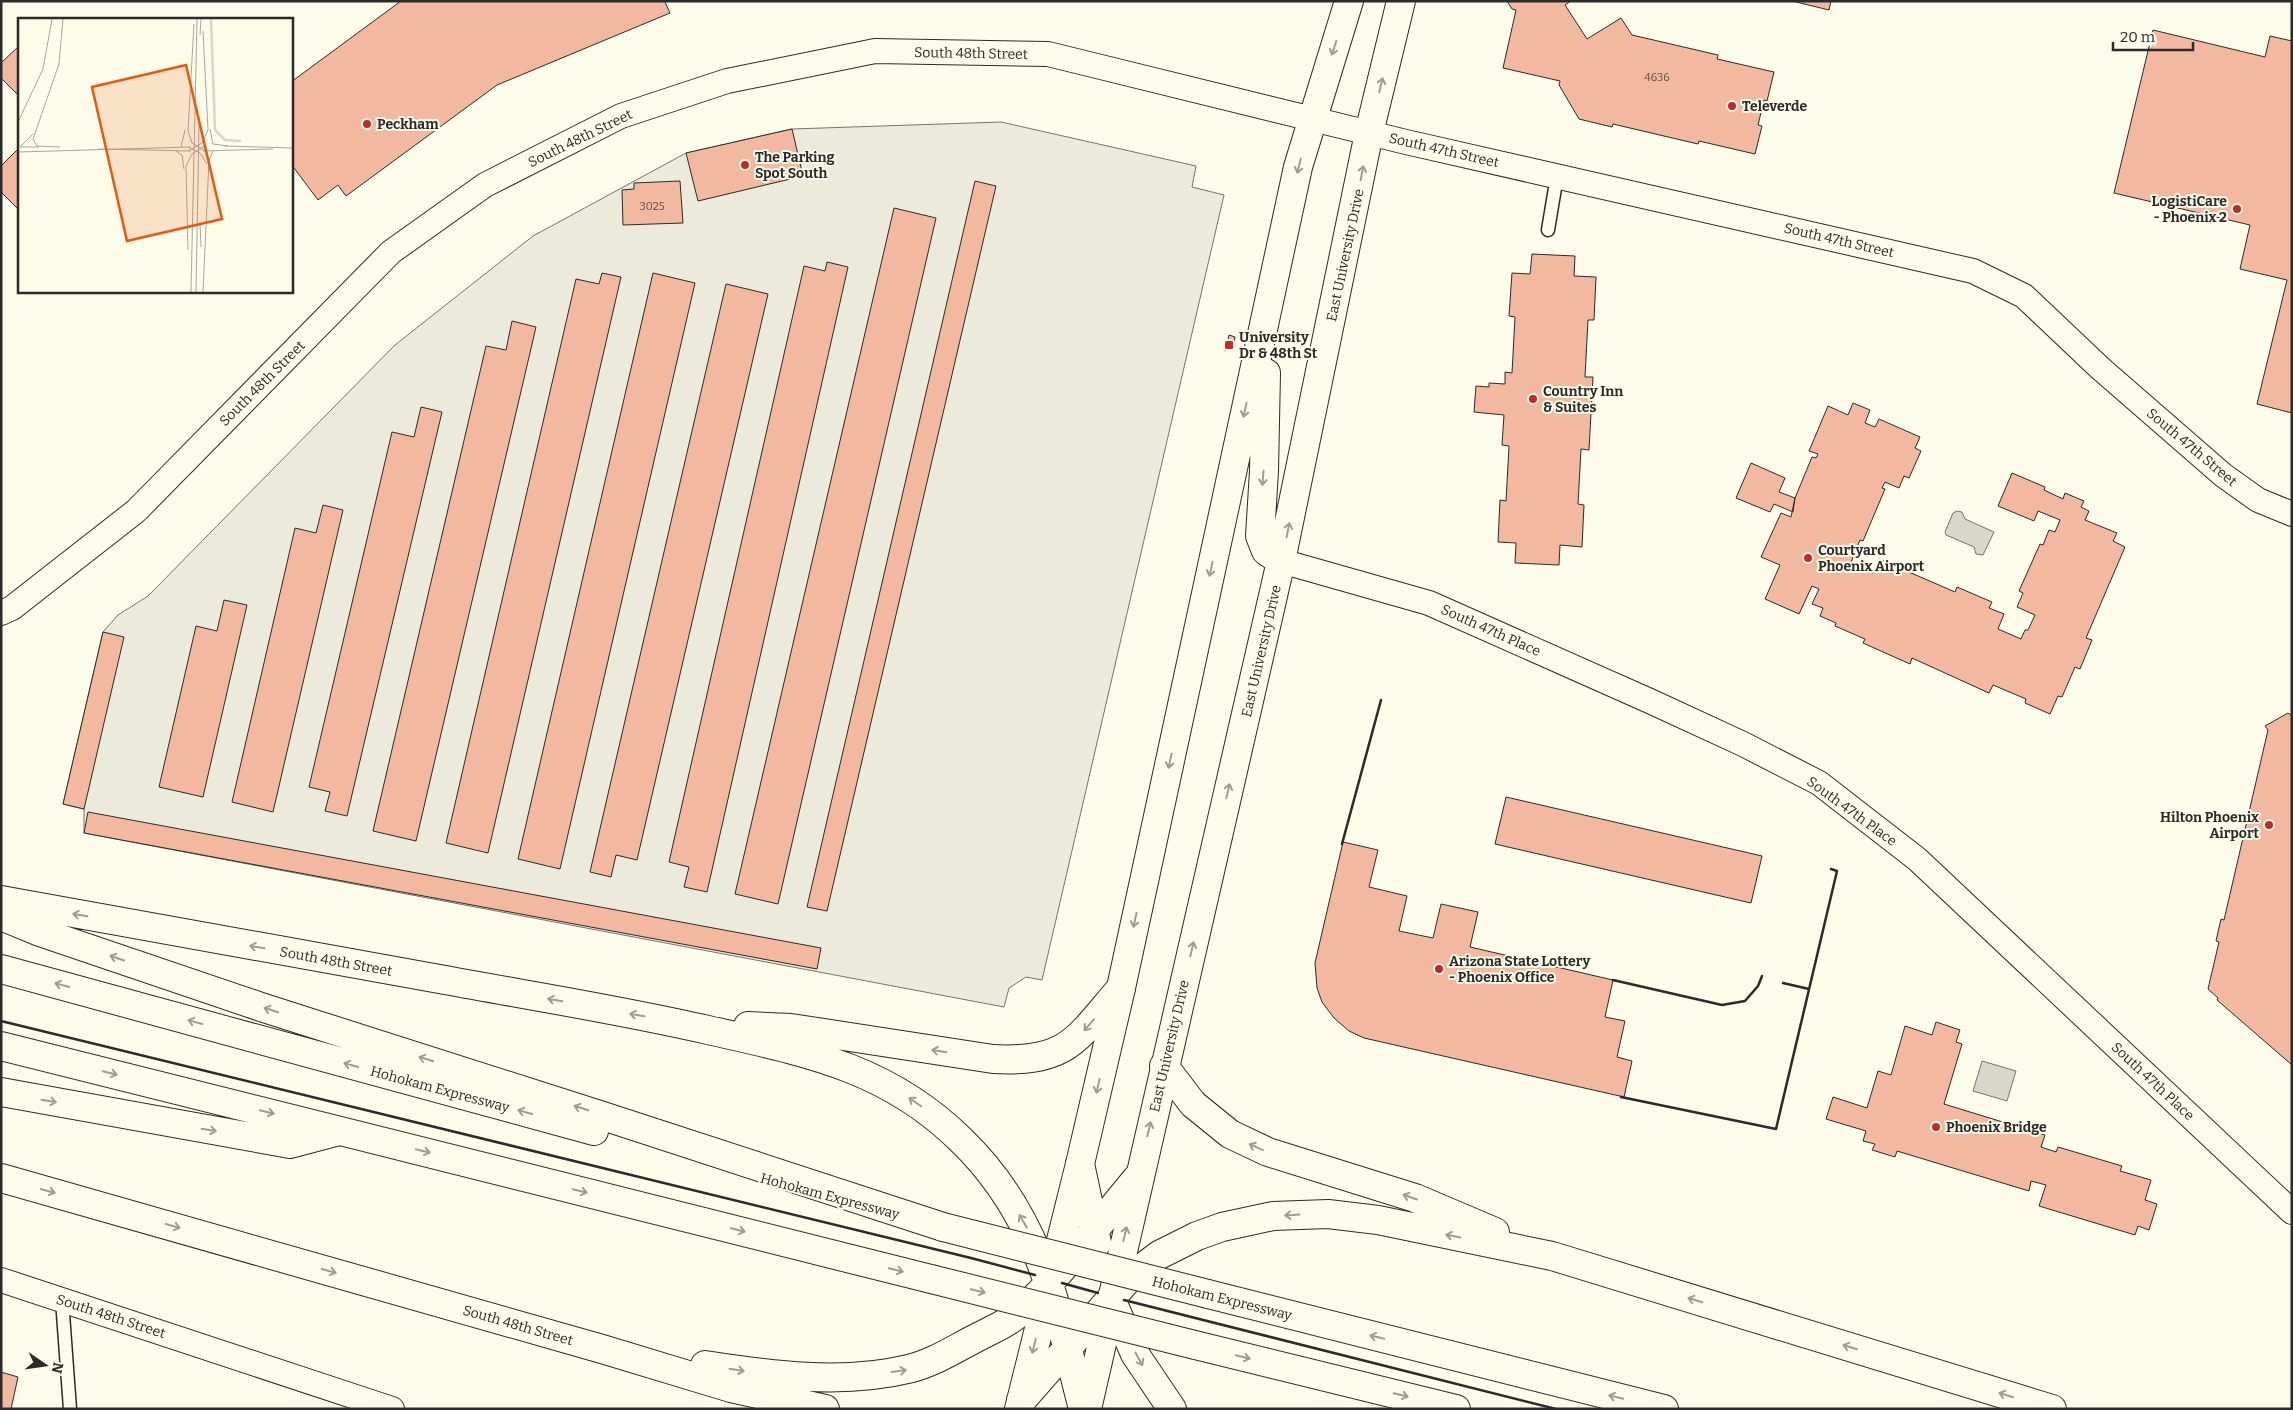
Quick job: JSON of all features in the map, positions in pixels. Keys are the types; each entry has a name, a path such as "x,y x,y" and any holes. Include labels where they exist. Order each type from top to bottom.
{"main road":[{"path":"1020,1405 1080,1164 1121,988 1298,167 1349,1"},
{"name":"East University Drive","path":"1085,1409 1281,561 1369,133 1401,1"},
{"path":"1267,307 1264,471 1260,536 1266,551 1281,561"},
{"name":"South 48th Street","path":"1,900 671,1021"},
{"path":"1,916 40,932 264,1008 943,1227"},
{"name":"Hohokam Expressway","path":"1,968 943,1227 1664,1409"},
{"path":"671,1021 791,1028 993,1059 1025,1060 1038,1058 1067,1047 1087,1028 1121,988"},
{"path":"671,1021 818,1056 870,1076 898,1090 943,1124 982,1163 1001,1187 1026,1226 1050,1282 1085,1409"},
{"path":"1,1046 1456,1409"},
{"path":"1164,1066 1185,1095 1202,1113 1230,1134 1249,1144 1268,1152 1415,1198 1552,1256"},
{"path":"1,1092 290,1144 341,1131"},
{"path":"1080,1164 1111,1299 1135,1354 1172,1409"},
{"path":"602,1349 753,1372 803,1377 860,1376 908,1369 948,1354 1002,1326 1017,1315 1050,1282 1138,1177"},
{"name":"South 48th Street","path":"1,1178 602,1349"},
{"path":"1020,1405 1129,1278 1147,1263 1175,1246 1222,1228 1273,1216 1328,1214 1356,1216 1552,1256 2052,1409"},
{"path":"602,1349 731,1388 826,1409"}],"street":[{"name":"South 48th Street","path":"1,613 12,608 136,510 391,252 485,185 621,116 727,81 874,51 1048,54 1312,119"},
{"name":"South 47th Street","path":"1312,119 1972,271 2024,296 2100,368 2223,475 2258,500 2292,514"},
{"name":"South 47th Place","path":"1281,561 1429,603 1743,744 1819,783 1917,859 2292,1212"},
{"name":"South 48th Street","path":"1,1280 392,1409"}],"lane":[{"path":"1548,230 1557,176"},
{"path":"62,1300 70,1409"}],"shaded area":[{"path":"1001,122 1196,166 1192,187 1224,195 1042,980 1026,977 1009,988 1004,1007 84,833 84,809 63,804 103,632 118,615 148,596 395,345 533,236 686,153 792,129"},
{"path":"1957,511 1962,512 1965,519 1994,532 1983,555 1976,554 1974,547 1946,535 1945,532 1953,513"},
{"path":"1982,1061 2016,1071 2007,1101 1973,1091"}],"building":[{"name":"Peckham","path":"401,1 667,1 665,2 670,13 497,85 346,196 338,185 318,200 292,165 292,81"},
{"path":"1507,1 1571,1 1565,5 1587,39 1621,18 1632,35 1718,55 1717,59 1774,72 1767,101 1764,100 1758,125 1762,126 1755,154 1699,141 1698,144 1613,124 1612,127 1579,119 1559,85 1560,81 1503,68 1516,10 1512,9"},
{"path":"1792,1 1831,1 1829,10"},
{"name":"LogistiCare - Phoenix 2","path":"2153,30 2265,57 2270,36 2292,41 2292,413 2257,404 2287,280 2240,269 2250,225 2114,193"},
{"path":"18,47 18,95 1,78 1,63"},
{"name":"The Parking Spot South","path":"792,129 803,176 698,201 686,153"},
{"path":"18,149 18,209 1,192 1,166"},
{"path":"680,181 683,223 623,225 622,190 634,189 634,183"},
{"path":"975,181 996,186 827,911 807,907"},
{"path":"894,208 936,218 778,904 735,894"},
{"name":"Country Inn & Suites","path":"1532,254 1575,256 1574,276 1596,277 1594,320 1588,320 1585,377 1593,377 1589,450 1581,449 1578,504 1584,505 1582,547 1560,545 1559,565 1515,563 1516,543 1498,542 1500,500 1506,501 1509,446 1502,445 1504,415 1474,412 1476,386 1489,387 1489,383 1505,384 1505,372 1512,373 1515,317 1509,316 1512,273 1530,274"},
{"path":"827,262 848,267 707,892 684,887 689,867 669,862 804,266 825,271"},
{"path":"602,273 621,277 488,853 446,843 576,279 599,284"},
{"path":"653,273 695,283 560,869 518,859"},
{"path":"726,284 768,294 637,860 616,855 611,877 590,872"},
{"path":"512,321 536,327 416,841 373,831 486,346 506,350"},
{"path":"1229,335 1235,337 1233,348 1225,351"},
{"name":"Courtyard Phoenix Airport","path":"1853,403 1870,410 1865,423 1875,427 1879,419 1920,437 1915,448 1921,451 1909,478 1904,476 1899,488 1885,482 1882,488 1885,489 1863,541 1860,540 1849,567 1858,571 1859,567 1873,573 1879,559 1955,592 1957,587 1992,602 1989,608 2004,614 1998,629 2021,639 2025,630 2028,630 2035,615 2017,607 2023,593 2019,591 2040,544 2043,545 2049,530 2055,532 2060,520 2038,511 2034,521 1998,506 2012,473 2045,487 2044,490 2063,499 2065,493 2084,501 2081,507 2089,511 2085,520 2117,533 2113,541 2125,547 2086,638 2092,640 2080,669 2075,667 2062,697 2058,696 2050,714 2025,703 2026,699 1993,685 1989,693 1912,658 1910,664 1863,643 1865,639 1835,626 1836,623 1820,616 1823,608 1812,604 1819,589 1812,586 1799,614 1765,599 1780,565 1761,557 1781,513 1791,517 1795,498 1812,457 1816,458 1818,454 1809,451 1828,406 1848,415"},
{"path":"421,407 442,412 347,816 325,811 330,792 309,787 392,432 414,437"},
{"path":"1751,463 1785,478 1779,492 1795,498 1793,512 1774,504 1770,512 1736,498"},
{"path":"323,505 343,510 273,812 232,802 295,528 316,533"},
{"path":"224,600 247,605 203,797 159,787 196,626 217,631"},
{"path":"103,632 124,637 84,809 63,804"},
{"name":"Hilton Phoenix Airport","path":"2288,713 2292,716 2292,1065 2217,1000 2218,998 2208,989 2219,942 2216,941 2221,919 2224,920 2268,730 2265,726"},
{"path":"1506,797 1762,856 1751,903 1495,844"},
{"path":"88,812 821,948 817,969 84,833"},
{"name":"Arizona State Lottery - Phoenix Office","path":"1343,842 1378,850 1369,887 1407,896 1399,931 1433,938 1441,904 1478,912 1470,947 1613,980 1605,1017 1625,1021 1617,1057 1632,1061 1624,1097 1364,1038 1349,1031 1334,1018 1322,1002 1317,988 1315,963"},
{"name":"Phoenix Bridge","path":"1936,1022 1960,1030 1956,1042 1962,1044 1944,1104 2045,1135 2041,1147 2056,1152 2058,1147 2122,1166 2120,1171 2151,1180 2145,1200 2157,1204 2149,1230 2138,1226 2135,1235 2039,1206 2046,1185 2031,1181 2029,1191 1897,1151 1895,1157 1872,1150 1875,1144 1863,1141 1866,1131 1826,1119 1833,1097 1867,1108 1878,1071 1891,1075 1905,1026 1932,1035"},
{"path":"1,1372 18,1377 11,1409 1,1409"}],"wall":[{"path":"1342,844 1381,700"},
{"path":"1621,1097 1776,1129 1837,871 1831,869"},
{"path":"1613,980 1722,1005 1745,1001 1758,986 1762,976"},
{"path":"1783,983 1809,989"},
{"path":"1,1021 1035,1275"},
{"path":"1062,1283 1098,1293"},
{"path":"1124,1300 1556,1409"}],"place":[{"name":"Televerde","path":"1732,106"},
{"name":"Peckham","path":"367,124"},
{"name":"The Parking Spot South","path":"745,165"},
{"name":"LogistiCare - Phoenix 2","path":"2237,209"},
{"name":"University Dr & 48th St","path":"1229,345"},
{"name":"Country Inn & Suites","path":"1533,399"},
{"name":"Courtyard Phoenix Airport","path":"1808,558"},
{"name":"Hilton Phoenix Airport","path":"2269,825"},
{"name":"Arizona State Lottery - Phoenix Office","path":"1439,969"},
{"name":"Phoenix Bridge","path":"1936,1127"}]}
